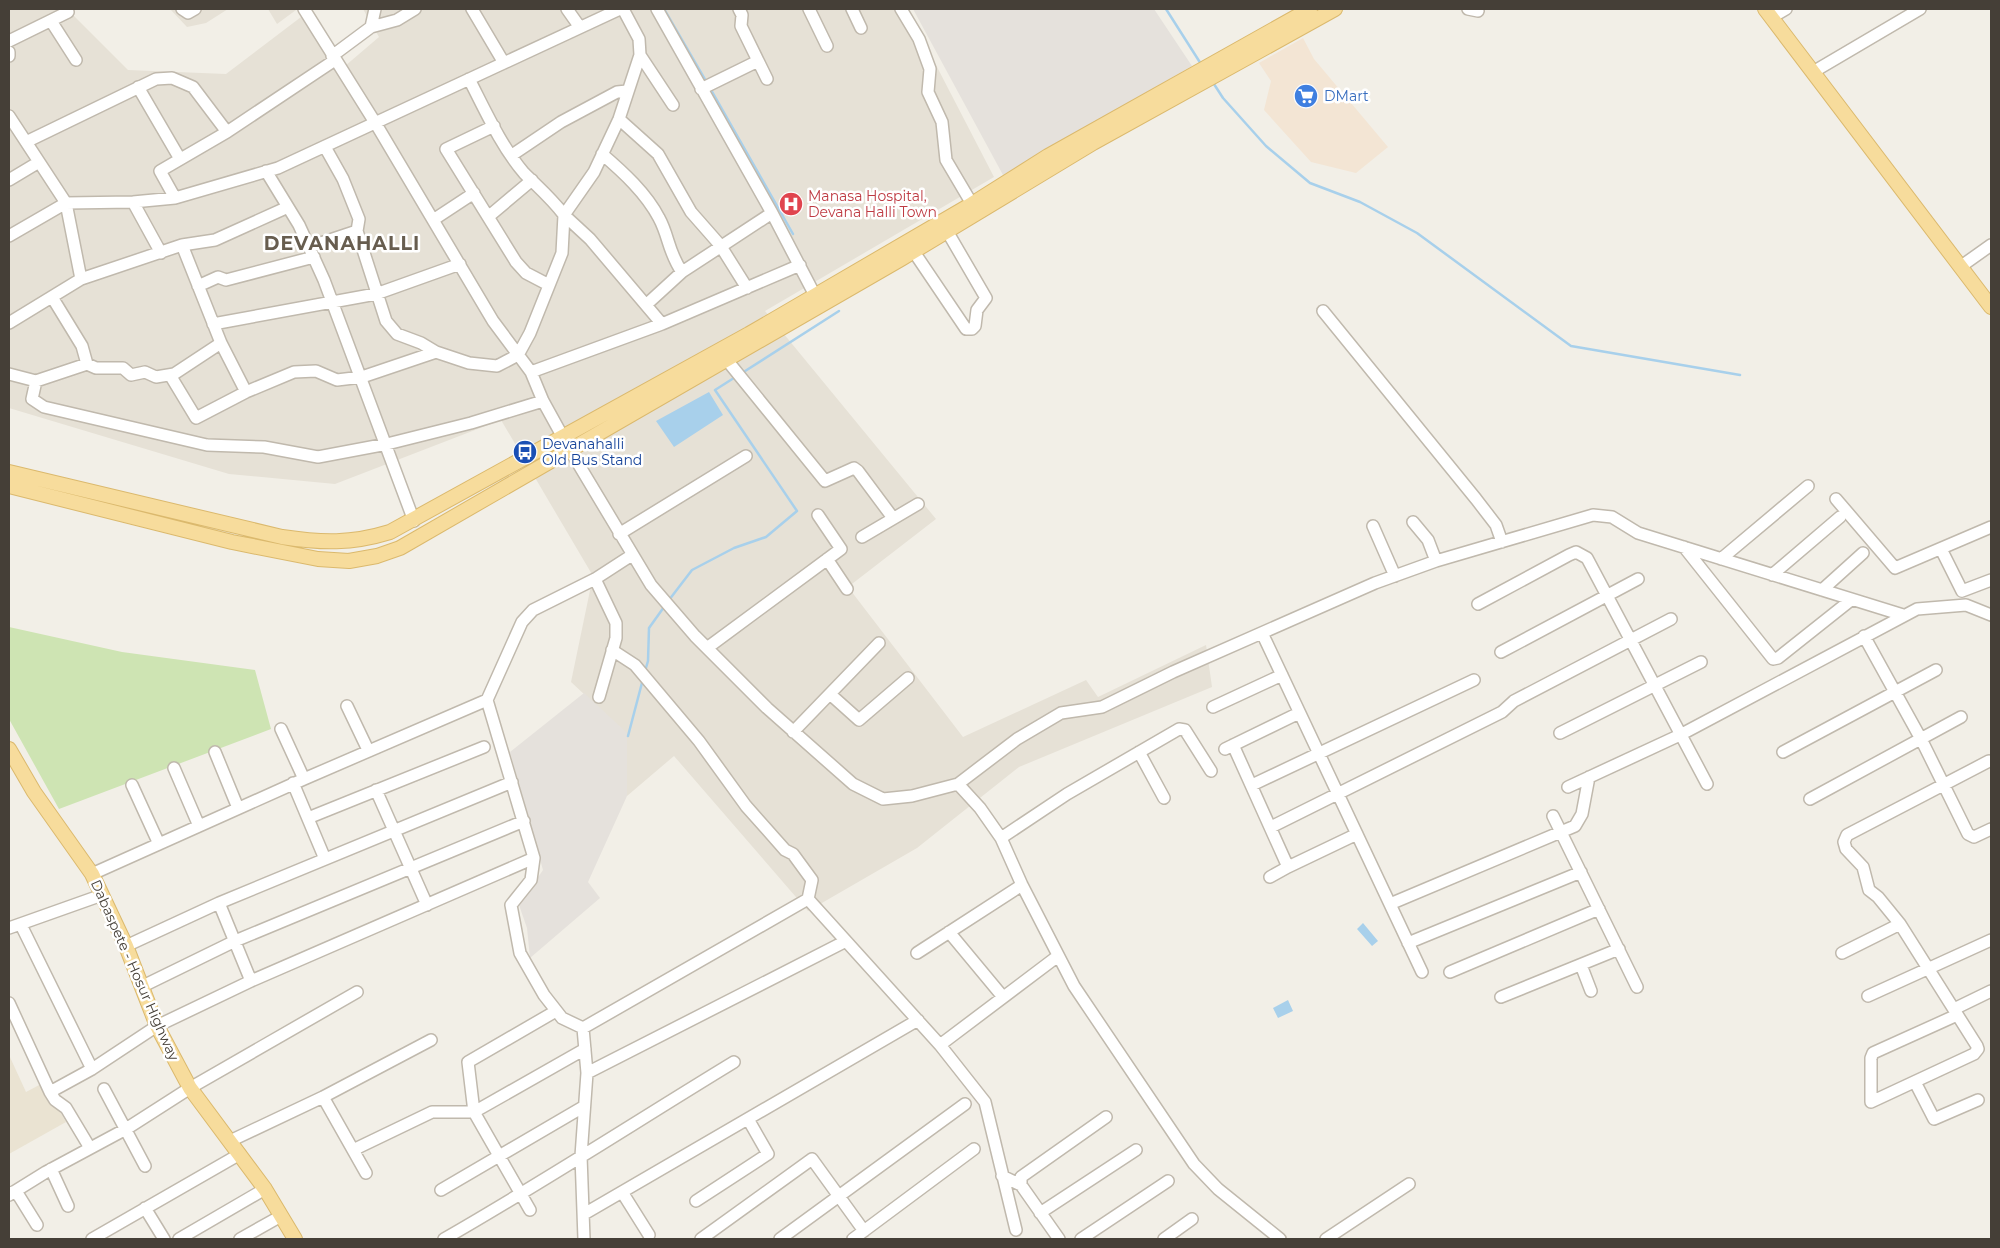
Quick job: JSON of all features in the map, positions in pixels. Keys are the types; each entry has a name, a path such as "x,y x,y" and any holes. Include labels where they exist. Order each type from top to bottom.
{"main road":[{"path":"9,486 232,542 318,559 349,561 377,556 408,544 567,444 749,334 914,252 1310,9"},
{"path":"1216,67 1335,9"},
{"path":"1769,13 1991,307"},
{"path":"9,472 226,525 322,543 371,538 390,532 567,444 726,359 1048,156 1192,81"},
{"name":"Dabaspete - Hosur Highway","path":"9,749 34,792 92,874 126,946 157,1026 190,1088 265,1189 295,1239"}],"street":[{"path":"182,9 188,13 195,9"},
{"path":"304,9 376,124 493,321 530,372 542,401 619,534 659,594 707,648 793,732 853,784 883,799 912,796 958,784 1017,739 1061,712 1102,707 1262,633 1395,576 1436,561 1593,515 1612,517 1638,533 1904,615"},
{"path":"371,28 375,9"},
{"path":"175,198 160,171 227,132 334,58 371,28 397,20 415,9"},
{"path":"472,9 504,63"},
{"path":"567,9 579,26"},
{"path":"9,236 66,203 133,202 175,198 266,171 376,124 579,26 620,9"},
{"path":"325,147 342,179 359,219 357,231 386,321 397,334 421,343 436,352 469,363 497,366 518,355 530,333 562,253 564,215 594,172 619,120 640,54 639,39 624,9"},
{"path":"658,9 772,213 817,300"},
{"path":"740,9 742,15 741,26 767,79"},
{"path":"809,9 827,46"},
{"path":"852,9 862,28"},
{"path":"901,9 919,39 930,69 928,92 942,122 946,160 972,204"},
{"path":"1769,13 1786,9"},
{"path":"1814,72 1920,9"},
{"path":"9,41 68,12"},
{"path":"51,21 76,60"},
{"path":"640,54 673,105"},
{"path":"701,89 758,62"},
{"path":"26,142 156,79 172,78 193,87 227,132"},
{"path":"469,79 512,155 564,215 590,239 662,324"},
{"path":"138,87 180,159"},
{"path":"512,155 561,122 617,92 627,92"},
{"path":"9,116 13,130 26,142 66,203 81,280"},
{"path":"619,120 658,154 691,212 720,246 747,288"},
{"path":"494,126 446,150 526,273 549,285"},
{"path":"602,154 625,174 660,219 669,251 682,272"},
{"path":"9,180 39,162"},
{"path":"266,171 288,207 311,252 333,303 387,444 414,521"},
{"path":"488,217 532,180"},
{"path":"433,220 474,193"},
{"path":"133,202 161,253"},
{"path":"9,323 81,280 182,245 214,240 288,207"},
{"path":"647,304 682,272 772,213"},
{"path":"198,286 218,278 226,280 311,252 357,231"},
{"path":"914,252 966,329 972,329 975,326 977,310 986,298 947,231"},
{"path":"182,245 221,343 246,392"},
{"path":"1960,266 1991,246"},
{"path":"213,324 376,294 460,264"},
{"path":"530,372 662,324 800,265"},
{"path":"52,297 82,346 87,364"},
{"path":"1323,311 1476,499 1496,526 1502,542"},
{"path":"9,374 36,381 87,364 96,368 123,368 131,375 145,372 156,377 170,375 221,343"},
{"path":"170,375 196,418 246,392 294,372 316,372 337,380 362,377 436,352"},
{"path":"726,359 825,481 854,468 858,470 893,518"},
{"path":"36,381 32,399 44,407 207,445 264,447 318,457 387,444 471,423 542,401"},
{"path":"619,534 746,456"},
{"path":"1721,559 1808,486"},
{"path":"1836,499 1895,568 1991,527"},
{"path":"862,537 918,504"},
{"path":"707,648 841,549 818,516"},
{"path":"1772,575 1840,517"},
{"path":"1413,522 1428,540 1436,561"},
{"path":"1373,526 1395,576"},
{"path":"1684,547 1773,659 1778,658 1851,600"},
{"path":"1941,548 1962,591 1991,580"},
{"path":"1478,604 1576,552 1587,558 1707,784"},
{"path":"1822,590 1862,553"},
{"path":"92,874 368,750 486,700 522,622 533,610 595,580 632,554"},
{"path":"827,559 846,589"},
{"path":"1501,652 1638,579"},
{"path":"595,580 616,623 616,638 598,697"},
{"path":"1568,787 1680,734 1917,609 1966,605 1991,615"},
{"path":"1271,826 1338,795 1502,712 1514,701 1671,620"},
{"path":"1262,633 1422,972"},
{"path":"1864,636 1895,690 1971,837 1991,829"},
{"path":"793,732 879,643"},
{"path":"582,1028 808,899 812,880 793,854 785,850 746,806 699,741 635,665 612,650"},
{"path":"1560,733 1701,662"},
{"path":"1783,752 1895,690 1936,670"},
{"path":"1213,707 1282,675"},
{"path":"830,694 860,720 908,678"},
{"path":"1252,785 1474,680"},
{"path":"486,700 534,858 531,880 511,904 520,953 544,995 556,1011 562,1018 582,1028"},
{"path":"347,706 368,750"},
{"path":"1288,867 1252,785 1229,747 1299,712"},
{"path":"1810,799 1961,717"},
{"path":"1001,838 1067,794 1182,728 1211,771"},
{"path":"280,729 298,781 308,818 326,858"},
{"path":"308,818 484,747"},
{"path":"215,752 238,808"},
{"path":"1139,752 1164,798"},
{"path":"1989,761 1844,838 1846,849 1863,867 1869,890 1878,897 1900,924 1956,1012 1977,1046 1977,1052 1871,1102 1871,1058 1873,1053 1956,1012 1991,991"},
{"path":"174,768 199,826"},
{"path":"1390,904 1574,826 1580,820 1589,777"},
{"path":"126,946 219,903 512,782"},
{"path":"958,784 980,808 1001,838 1022,886 1074,986 1194,1164 1218,1189 1280,1239"},
{"path":"132,785 158,844"},
{"path":"376,790 427,905"},
{"path":"1553,816 1637,987"},
{"path":"143,986 235,941 524,821"},
{"path":"1270,876 1357,834"},
{"path":"50,1092 92,1069 157,1026 252,981 534,858"},
{"path":"1408,943 1581,872"},
{"path":"917,953 1022,886"},
{"path":"9,928 102,895"},
{"path":"808,899 940,1044 985,1102 1016,1230"},
{"path":"219,903 252,981"},
{"path":"1450,972 1599,909"},
{"path":"1842,953 1900,924"},
{"path":"20,925 92,1069"},
{"path":"949,932 1003,997"},
{"path":"1868,996 1991,940"},
{"path":"587,1073 846,941"},
{"path":"1501,997 1619,949"},
{"path":"940,1044 1058,956"},
{"path":"1581,965 1591,991"},
{"path":"11,1193 126,1129 190,1088 356,992"},
{"path":"9,1003 50,1092 55,1100 66,1108 90,1148"},
{"path":"530,1210 474,1112 468,1062 556,1011"},
{"path":"584,1214 918,1020"},
{"path":"582,1028 587,1073 580,1156 584,1239"},
{"path":"230,1141 323,1097 431,1040"},
{"path":"353,1150 432,1112 474,1112 585,1049"},
{"path":"444,1239 521,1195 580,1156 734,1062"},
{"path":"1915,1082 1934,1119 1978,1100"},
{"path":"104,1089 145,1166"},
{"path":"323,1097 366,1173"},
{"path":"780,1239 965,1104"},
{"path":"441,1190 583,1107"},
{"path":"1021,1185 1021,1177 1106,1117"},
{"path":"696,1201 768,1154 748,1119"},
{"path":"853,1239 974,1149"},
{"path":"1040,1212 1136,1150"},
{"path":"92,1239 240,1154"},
{"path":"701,1239 812,1159 864,1231"},
{"path":"52,1169 68,1206"},
{"path":"1002,1176 1021,1185 1059,1239"},
{"path":"1081,1239 1168,1181"},
{"path":"1326,1239 1409,1184"},
{"path":"179,1239 265,1189"},
{"path":"622,1192 649,1235"},
{"path":"11,1193 20,1196 37,1225"},
{"path":"145,1208 164,1239"},
{"path":"240,1239 281,1216"},
{"path":"1164,1239 1192,1220"}],"shaded area":[{"path":"9,9 67,9 128,70 226,74 305,14 338,72 379,37 363,9 907,9 994,177 765,311 936,519 848,587 963,737 1086,680 1098,697 1206,645 1212,687 1019,767 917,848 808,911 674,756 627,796 627,734 571,682 593,576 501,420 335,484 229,474 9,408"},
{"path":"170,9 228,9 206,23 187,27"},
{"path":"268,9 295,9 296,10 277,24"},
{"path":"913,9 1154,9 1192,66 1003,175"},
{"name":"DMart","path":"1303,38 1314,59 1388,147 1356,173 1311,162 1264,110 1271,81 1259,63"},
{"path":"584,693 627,733 627,796 588,882 600,898 530,958 527,928 519,905 543,870 510,752"},
{"path":"9,1055 26,1092 43,1083 66,1122 9,1154"}],"green space":[{"path":"9,627 122,652 255,670 271,729 59,809 9,719"}],"water":[{"path":"709,392 723,415 674,447 656,421"},
{"path":"1363,923 1378,941 1372,946 1357,929"},
{"path":"1288,1000 1293,1011 1278,1018 1273,1008"}],"waterway":[{"path":"664,9 707,83"},
{"path":"1166,9 1201,64"},
{"path":"1212,81 1223,98 1266,146 1310,183 1360,202 1417,233 1571,346 1740,375"},
{"path":"710,88 793,234"},
{"path":"742,373 839,311"},
{"path":"669,600 692,570 734,548 766,537 797,511 715,390 737,376"},
{"path":"645,671 648,661 649,628 664,607"},
{"path":"628,736 643,679"}],"place":[{"name":"DMart","path":"1306,96"},
{"name":"Manasa Hospital, Devana Halli Town","path":"791,204"},
{"name":"Devanahalli Old Bus Stand","path":"525,452"}],"district":[{"name":"DEVANAHALLI","path":"342,243"}]}
